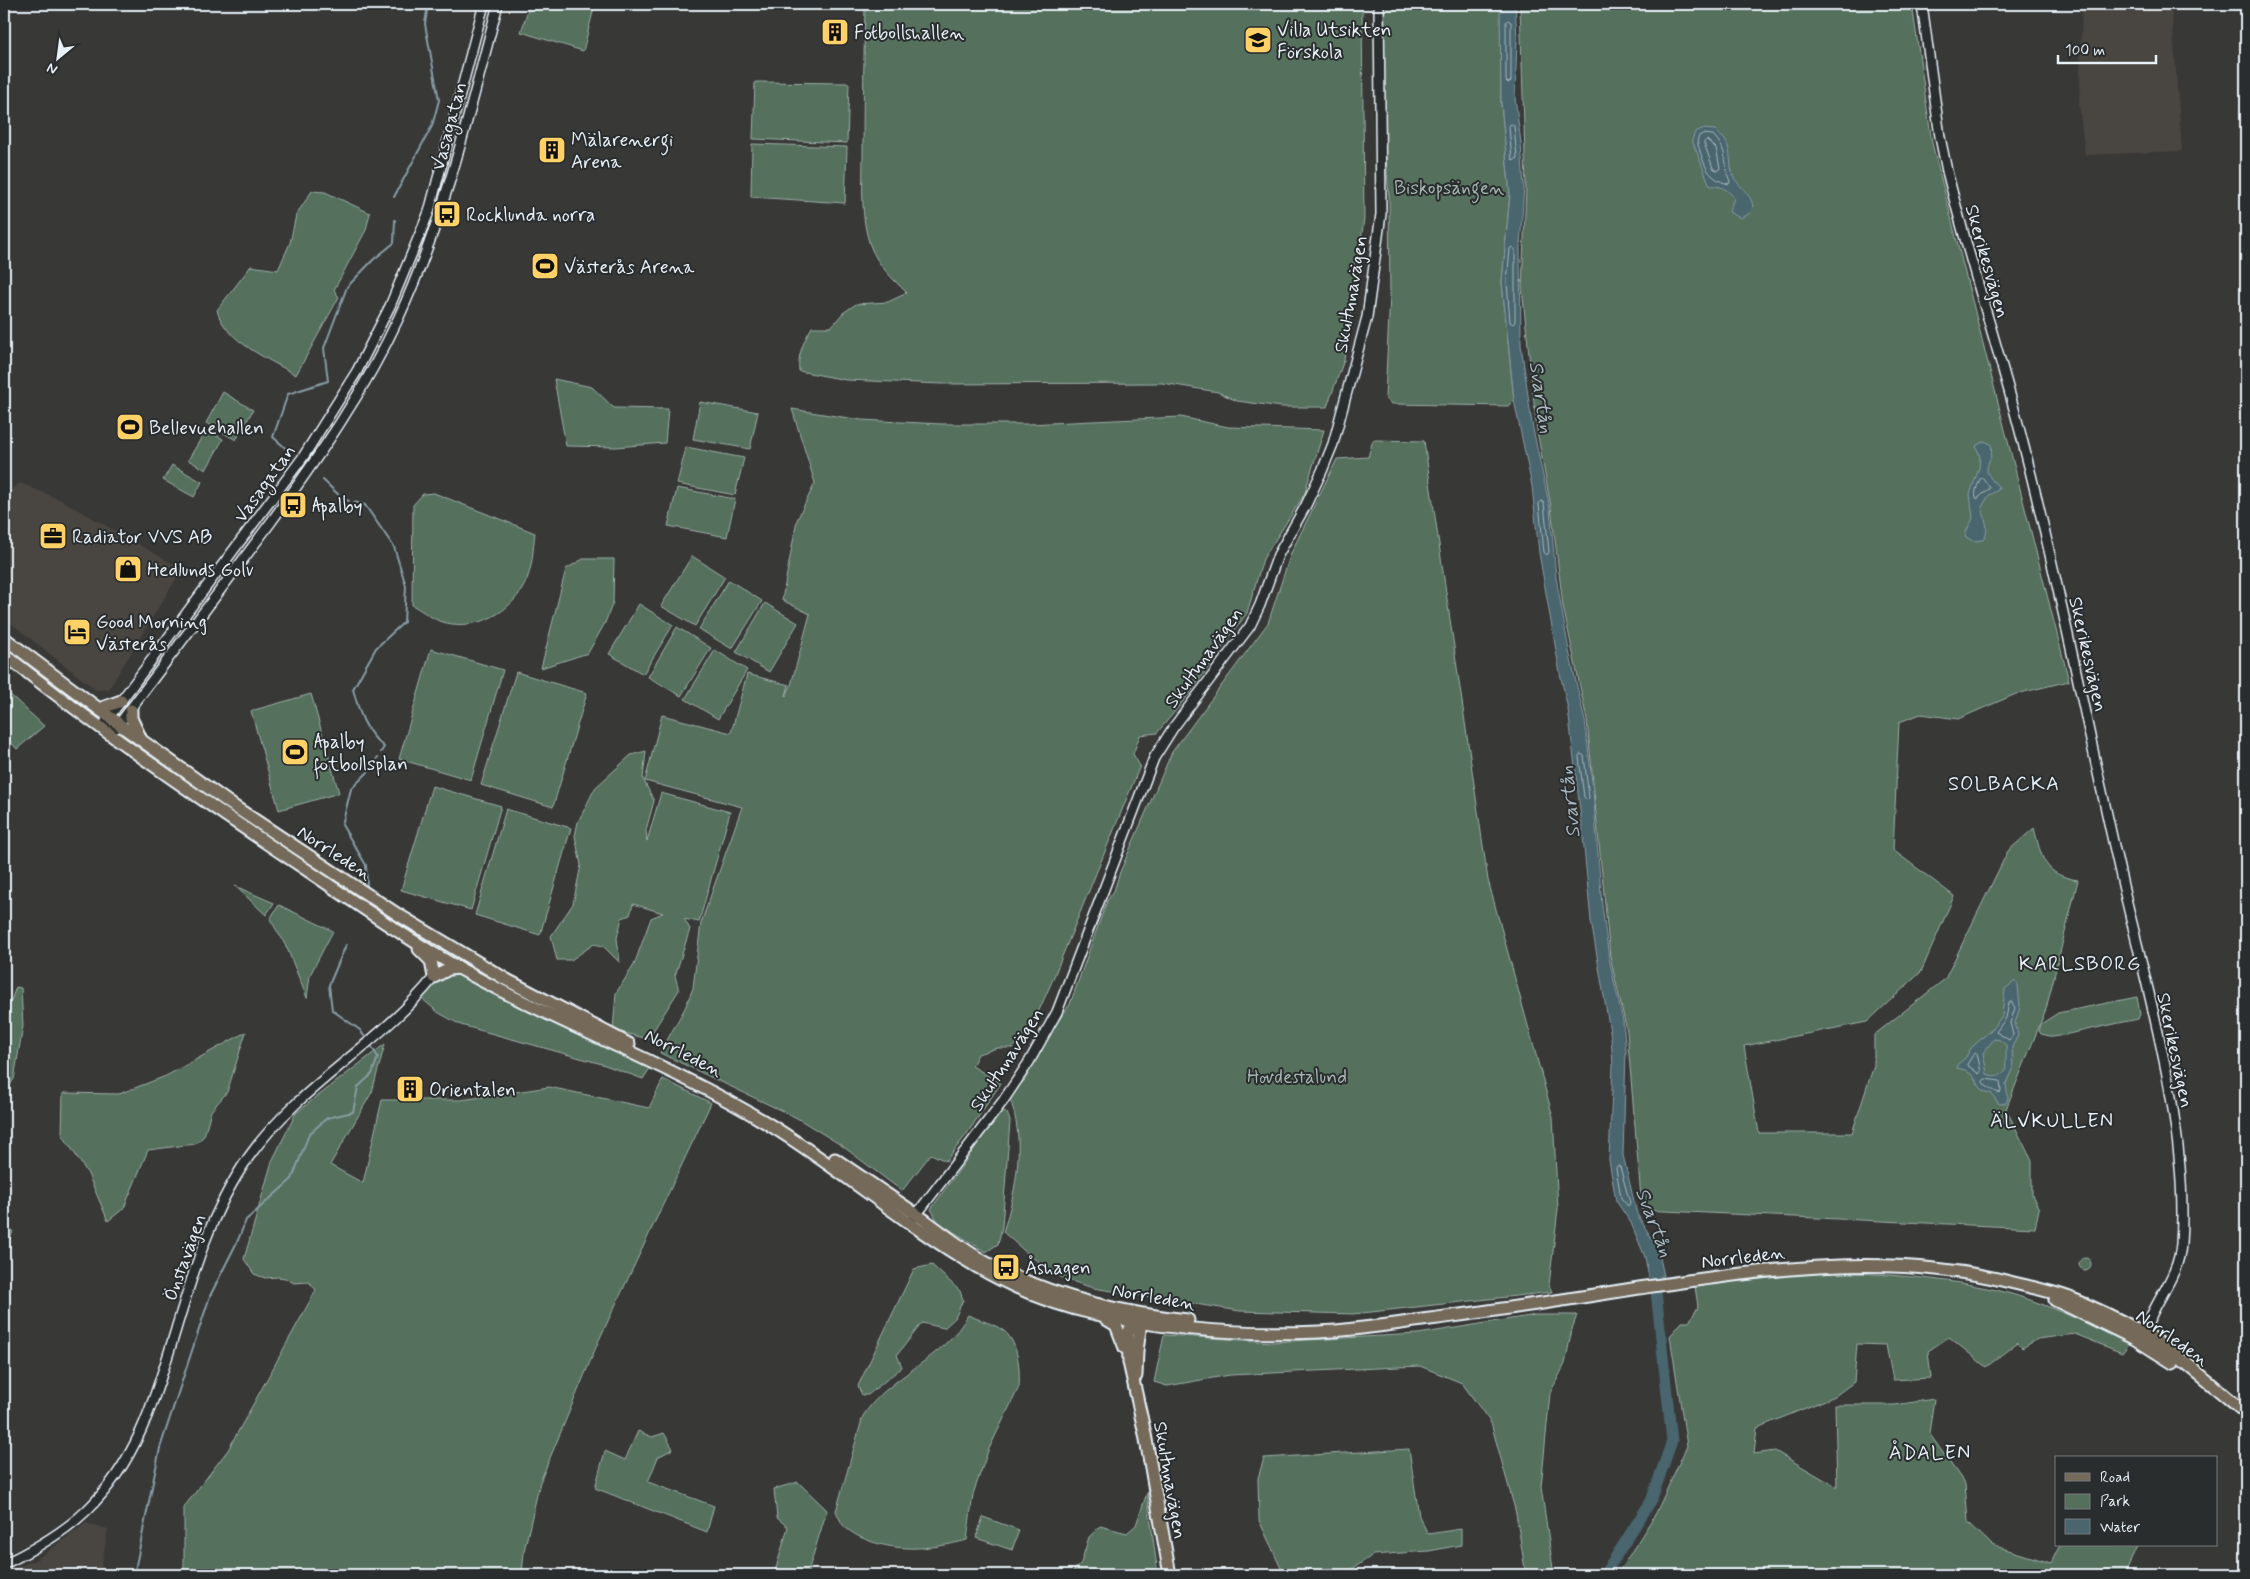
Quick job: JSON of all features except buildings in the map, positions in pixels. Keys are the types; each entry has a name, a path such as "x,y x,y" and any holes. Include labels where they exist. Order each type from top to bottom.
{"main road":[{"name":"Norrleden","path":"4,638 109,718 235,808 451,948 542,999 764,1113 834,1158 960,1258 1038,1298 1100,1315 1201,1329 1291,1333 1327,1332 1409,1322 1746,1273 1820,1266 1884,1266 1957,1271 2022,1285 2137,1335 2218,1390 2246,1413"},
{"name":"Norrleden","path":"4,654 105,732 218,811 444,959 538,1009 733,1103 808,1148 913,1219 984,1261 1019,1278 1142,1320"},
{"path":"99,710 121,701"},
{"path":"131,710 130,718 143,743"},
{"path":"408,937 412,944 431,961 434,977"},
{"path":"434,977 451,948"},
{"path":"434,977 449,969 460,968"},
{"path":"1100,1315 1116,1325 1129,1362"},
{"name":"Skultunavägen","path":"1136,1390 1137,1351 1142,1320"},
{"name":"Skultunavägen","path":"1142,1320 1128,1334 1129,1362 1136,1390 1170,1575"}],"street":[{"name":"Vasagatan","path":"484,4 426,220 390,306 357,371 303,457 106,721 105,732 116,728 131,710 331,438 366,381 398,318 435,231 498,4"},
{"name":"Skultunavägen","path":"913,1219 1003,1100 1051,1024 1114,866 1153,760 1173,728 1250,626 1258,610 1278,554 1306,505 1333,444 1367,317 1379,234 1381,214 1378,4"},
{"name":"Skerikesvägen","path":"1922,4 1940,138 1947,171 2013,405 2037,502 2155,1022 2176,1130 2179,1151 2181,1244 2175,1273 2153,1312 2137,1335"},
{"name":"Önstavägen","path":"4,1564 48,1542 86,1511 117,1475 132,1450 156,1396 208,1232 234,1180 254,1150 284,1114 413,1002 434,977"}],"shaded area":[{"path":"2082,4 2171,4 2182,151 2085,155 2079,105"},
{"path":"20,483 61,500 182,569 109,689 96,690 4,618 4,495"},
{"path":"86,1523 108,1529 100,1575 4,1575 4,1573 37,1559"}],"green space":[{"path":"530,4 595,4 583,51 521,32"},
{"path":"865,4 1362,4 1364,219 1344,360 1327,407 1282,407 1237,401 1218,392 1162,383 942,384 846,380 799,371 802,348 812,327 831,327 843,313 856,304 888,302 907,293 886,271 873,252 867,234 863,211"},
{"name":"Biskopsängen","path":"1384,4 1500,4 1501,103 1510,194 1502,282 1514,400 1508,406 1391,404 1385,397 1390,295 1389,197 1382,104"},
{"path":"1520,4 1912,4 1932,143 2069,681 2016,694 1958,719 1921,714 1899,722 1893,850 1954,896 1921,972 1867,1022 1744,1046 1759,1133 1852,1133 1874,1065 1874,1035 1945,979 2008,851 2034,828 2042,857 2051,870 2067,878 2078,880 2046,1009 2006,1109 2032,1161 2032,1195 2039,1209 2035,1228 1642,1210 1627,1031 1610,956 1587,720 1563,606 1551,507 1537,431 1522,288 1526,187"},
{"path":"755,82 849,83 847,143 753,139"},
{"path":"752,144 847,147 845,203 751,197"},
{"path":"312,191 325,192 370,213 366,230 334,290 339,297 296,375 238,340 221,321 217,310 251,266 278,270 290,243 296,215"},
{"path":"554,379 592,387 614,408 668,409 665,443 616,447 566,446"},
{"path":"223,392 253,410 236,440 206,423"},
{"path":"700,402 758,412 750,449 693,439"},
{"path":"792,409 861,420 942,424 1028,424 1181,417 1228,427 1324,430 1304,495 1263,559 1247,613 1190,693 1157,733 1140,735 1133,754 1140,766 1050,986 1027,1037 1012,1048 997,1048 978,1054 972,1066 1001,1083 946,1161 931,1154 902,1191 841,1145 797,1118 660,1053 685,1008 693,988 701,923 742,807 645,781 662,715 731,733 747,674 789,685 786,696 791,685 810,614 782,600 797,520 815,483"},
{"path":"206,430 223,439 206,470 188,460"},
{"name":"Hovdestalund","path":"1373,440 1424,441 1488,880 1553,1117 1558,1209 1549,1285 1552,1292 1353,1314 1240,1311 1093,1288 1062,1278 1029,1255 1003,1232 1016,1181 1018,1164 1017,1130 1009,1096 1025,1080 1044,1042 1070,1004 1107,901 1114,891 1120,872 1172,752 1268,623 1291,553 1337,459 1368,457"},
{"path":"686,447 744,458 735,495 677,484"},
{"path":"172,465 202,482 194,497 163,480"},
{"path":"677,488 735,499 727,537 668,526"},
{"path":"434,493 535,533 530,568 521,591 513,602 503,610 479,622 452,624 439,621 412,605 413,505 423,494"},
{"path":"692,556 725,577 695,626 661,606"},
{"path":"583,559 614,559 613,602 605,623 588,653 541,668 566,569"},
{"path":"729,580 762,601 732,649 699,629"},
{"path":"765,603 798,623 769,672 736,652"},
{"path":"639,604 673,625 643,674 609,654"},
{"path":"677,627 711,648 681,696 648,677"},
{"path":"431,649 503,670 471,780 399,759"},
{"path":"715,650 747,670 718,719 685,699"},
{"path":"516,672 587,693 553,807 481,785"},
{"path":"4,689 44,726 17,749 4,735"},
{"name":"Apalby fotbollsplan","path":"311,694 339,793 279,810 251,711"},
{"path":"646,751 643,779 654,801 646,830 647,841 661,793 730,812 699,922 684,919 690,929 675,976 679,990 648,1039 613,1030 616,993 634,965 651,918 663,913 633,904 630,915 622,918 617,938 620,963 603,946 594,944 571,960 557,960 551,936 573,904 581,865 575,836 578,822 595,788 631,755"},
{"path":"432,786 501,806 471,910 401,890"},
{"path":"506,809 571,828 540,935 475,915"},
{"path":"235,886 274,903 266,915"},
{"path":"279,905 333,931 310,975 307,998 287,948 270,919"},
{"path":"445,974 458,974 537,1015 650,1068 643,1079 602,1064 461,1025 439,1013 421,998"},
{"path":"16,987 21,988 23,1026 14,1079 4,1094 4,1003 9,1006"},
{"path":"2137,997 2140,1014 2138,1019 2054,1037 2041,1034 2039,1031 2041,1024 2058,1013"},
{"path":"246,1032 227,1092 211,1111 204,1136 195,1144 148,1150 124,1208 108,1221 88,1174 62,1134 63,1093 119,1094 166,1076"},
{"path":"385,1044 372,1092 330,1165 363,1183 382,1100 461,1100 549,1087 649,1108 663,1079 711,1103 599,1340 540,1482 524,1551 522,1575 184,1575 184,1507 228,1450 316,1290 309,1282 294,1283 285,1278 265,1278 254,1274 244,1259 272,1161 296,1113"},
{"path":"1002,1110 1007,1113 1010,1121 1002,1227 998,1244 986,1252 938,1222 931,1209"},
{"path":"4,1219 13,1232 4,1250"},
{"path":"2085,1258 2091,1264 2085,1270 2079,1264"},
{"path":"932,1265 960,1291 963,1300 955,1318 944,1328 922,1323 897,1355 902,1367 868,1395 862,1395 858,1386 914,1269"},
{"path":"1831,1272 1890,1275 1968,1284 2006,1292 2042,1304 2129,1344 2122,1353 2075,1334 2038,1339 2022,1348 2018,1343 1986,1367 1949,1337 1928,1351 1931,1378 1893,1380 1886,1345 1857,1344 1854,1382 1835,1396 1757,1428 1754,1454 1775,1451 1837,1487 1835,1405 1895,1405 1934,1399 1929,1433 1965,1484 1968,1522 1992,1545 2051,1563 2060,1546 2138,1546 2124,1575 1617,1575 1656,1513 1687,1446 1670,1336 1682,1322 1689,1322 1698,1307 1695,1286 1749,1277"},
{"path":"968,1315 996,1326 1009,1336 1018,1357 1019,1387 988,1451 973,1494 967,1540 940,1546 912,1548 884,1545 858,1536 844,1526 836,1511 863,1416 874,1401 887,1389 945,1344 958,1331"},
{"path":"1536,1315 1577,1315 1572,1329 1565,1364 1550,1393 1541,1487 1554,1575 1526,1575 1516,1513 1491,1423 1462,1383 1420,1366 1230,1375 1167,1386 1154,1382 1164,1335 1272,1342 1418,1334"},
{"path":"638,1431 652,1437 664,1433 673,1449 658,1457 648,1482 714,1506 707,1532 595,1488 605,1451 625,1460"},
{"path":"1409,1449 1419,1516 1428,1534 1461,1529 1461,1545 1429,1551 1373,1555 1343,1575 1284,1575 1259,1520 1258,1478 1264,1458"},
{"path":"798,1482 827,1510 807,1575 774,1575 788,1527 777,1518 774,1489"},
{"path":"1147,1493 1158,1575 1069,1575 1081,1563 1089,1537 1100,1526 1127,1533 1136,1525"},
{"path":"983,1517 1019,1530 1012,1550 976,1538"}],"water":[{"path":"1500,4 1515,4 1517,40 1515,98 1524,187 1520,246 1521,345 1532,424 1550,509 1556,577 1569,651 1585,721 1593,791 1602,905 1609,959 1623,1021 1626,1050 1623,1155 1637,1214 1658,1249 1664,1276 1649,1278 1645,1257 1631,1223 1616,1201 1609,1160 1613,1065 1611,1037 1591,921 1568,709 1539,553 1532,486 1514,400 1502,282 1510,194 1501,103"},
{"path":"1702,129 1715,130 1728,146 1733,176 1750,197 1752,203 1752,209 1749,214 1740,218 1729,212 1734,198 1732,195 1724,188 1710,186 1692,140 1695,132"},
{"path":"1984,441 1991,444 1992,451 1987,470 1988,474 1999,487 1998,490 1989,495 1982,507 1986,524 1985,536 1983,540 1973,541 1966,537 1965,534 1973,518 1970,494 1979,468 1980,457 1976,446"},
{"path":"2015,981 2018,985 2020,1007 2015,1023 2018,1035 2012,1047 2013,1070 2006,1085 2008,1098 2006,1103 1999,1104 1991,1093 1983,1091 1972,1075 1965,1070 1957,1068 1957,1065 2002,1016 2005,989","holes":["1994,1039 2000,1040 2006,1045 2006,1071 1997,1076 1992,1076 1987,1074 1983,1053"]}],"waterway":[{"path":"394,197 432,126 439,100 425,24 428,4"},
{"path":"290,452 273,437 288,394 328,381 324,348 347,287 373,260 394,243 395,220"},
{"path":"323,480 343,499 349,501"},
{"path":"354,502 365,505 394,547 406,586 404,622 376,648 353,689 360,714 367,728 384,747 381,752"},
{"path":"367,887 366,865 342,825 351,789 368,772 378,757"},
{"path":"346,945 329,985 332,1010 360,1030 364,1036"},
{"path":"134,1575 160,1448 210,1296 246,1220 292,1179 309,1134 327,1118 353,1112 358,1087 372,1074 378,1057 371,1046"},
{"name":"Svartån","path":"1604,1575 1651,1501 1672,1441 1653,1263"}],"place":[{"name":"Fotbollshallen","path":"835,32"},
{"name":"Villa Utsikten Förskola","path":"1258,40"},
{"name":"Mälarenergi Arena","path":"552,150"},
{"name":"Rocklunda norra","path":"447,214"},
{"name":"Västerås Arena","path":"545,266"},
{"name":"Bellevuehallen","path":"130,427"},
{"name":"Apalby","path":"293,505"},
{"name":"Radiator VVS AB","path":"53,536"},
{"name":"Hedlunds Golv","path":"128,569"},
{"name":"Good Morning Västerås","path":"77,632"},
{"name":"Apalby fotbollsplan","path":"295,752"},
{"name":"Orientalen","path":"410,1089"},
{"name":"Åshagen","path":"1006,1267"}],"district":[{"name":"SOLBACKA","path":"2004,783"},
{"name":"KARLSBORG","path":"2080,963"},
{"name":"ÄLVKULLEN","path":"2052,1120"},
{"name":"ÅDALEN","path":"1930,1452"}]}
